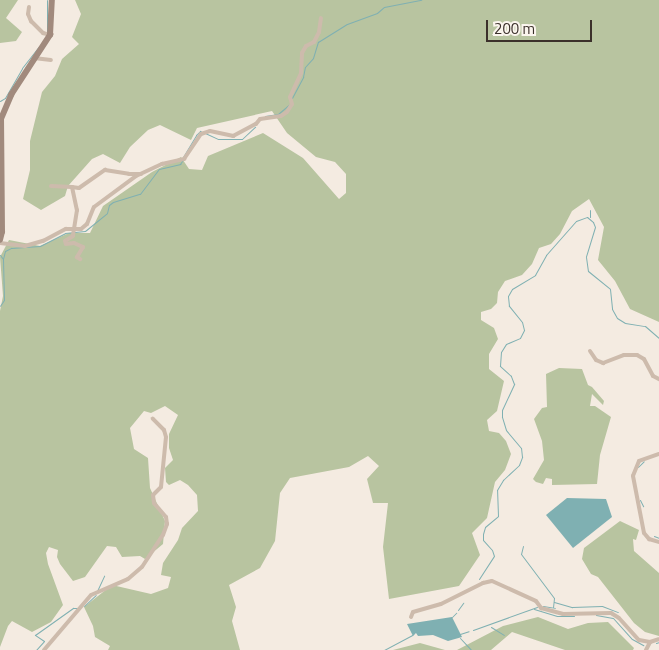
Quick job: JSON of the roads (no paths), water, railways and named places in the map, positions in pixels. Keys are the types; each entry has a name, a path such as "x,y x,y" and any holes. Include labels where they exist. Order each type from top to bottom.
{"main road":[{"path":"0,241 2,232 0,126 6,104 47,34 52,0"}],"street":[{"path":"30,8 29,18 47,34"},
{"path":"0,241 19,247 30,246 66,229 85,227 94,208 143,174 162,164 184,159 203,133 210,131 234,136 256,124 260,119 281,116 287,112 292,104 290,97 301,74 302,53 306,46 314,42 319,32 321,18"},
{"path":"34,58 51,60"},
{"path":"52,186 80,188 101,171 105,170 143,174"},
{"path":"72,187 76,210 72,228 73,236 65,241 66,244 74,244 83,248 77,257 80,259"},
{"path":"590,351 596,360 603,363 624,355 637,356 644,359 654,376 659,379"},
{"path":"44,650 81,605 94,593 128,579 142,567 166,526 166,517 154,503 153,495 161,487 166,437 164,430 153,419"},
{"path":"659,454 639,461 633,476 644,533 649,539 659,542"},
{"path":"412,617 413,612 441,604 483,583 492,581 536,601 541,608 556,613 611,613 619,618 636,638 650,642 659,639"},
{"path":"646,650 650,642"}],"water":[{"path":"567,498 606,499 612,517 573,548 546,515"},
{"path":"452,617 462,637 448,641 433,635 418,636 416,633 413,636 407,624"}],"waterway":[{"path":"47,0 47,31"},
{"path":"292,98 303,77 305,67 313,58 318,42 347,24 377,13 384,7 421,0"},
{"path":"0,101 5,98 22,68 39,46"},
{"path":"265,116 278,114 290,104"},
{"path":"205,133 218,139 242,139 255,127"},
{"path":"183,157 196,135 200,131 202,132"},
{"path":"3,259 5,251 11,248 40,246 65,233 85,231 107,213 109,205 113,202 140,194 159,169 180,164 182,161"},
{"path":"590,210 590,217"},
{"path":"479,579 494,556 492,550 483,540 483,534 485,527 498,516 497,490 503,480 519,465 522,457 521,448 506,430 502,417 502,410 514,384 511,376 500,366 501,352 506,344 520,338 524,330 522,322 509,306 508,296 512,289 535,275 546,255 576,221 587,217 593,222 595,227 586,257 588,271 610,289 612,309 617,318 625,323 645,326 659,338"},
{"path":"0,255 3,259 4,300 0,306"},
{"path":"638,467 644,461"},
{"path":"640,500 643,506"},
{"path":"654,536 659,538"},
{"path":"523,546 521,554 554,598 553,607"},
{"path":"97,591 104,576"},
{"path":"84,606 96,595"},
{"path":"554,602 572,607 602,606 618,612"},
{"path":"458,610 463,603"},
{"path":"543,606 555,608"},
{"path":"473,630 537,607"},
{"path":"36,650 44,641 35,635 73,608 79,608"},
{"path":"534,609 557,616 574,616"},
{"path":"452,617 456,613"},
{"path":"596,615 613,618 632,639 643,645"},
{"path":"491,627 504,635"},
{"path":"460,634 469,631"},
{"path":"384,650 412,635"},
{"path":"460,638 471,650"}]}
